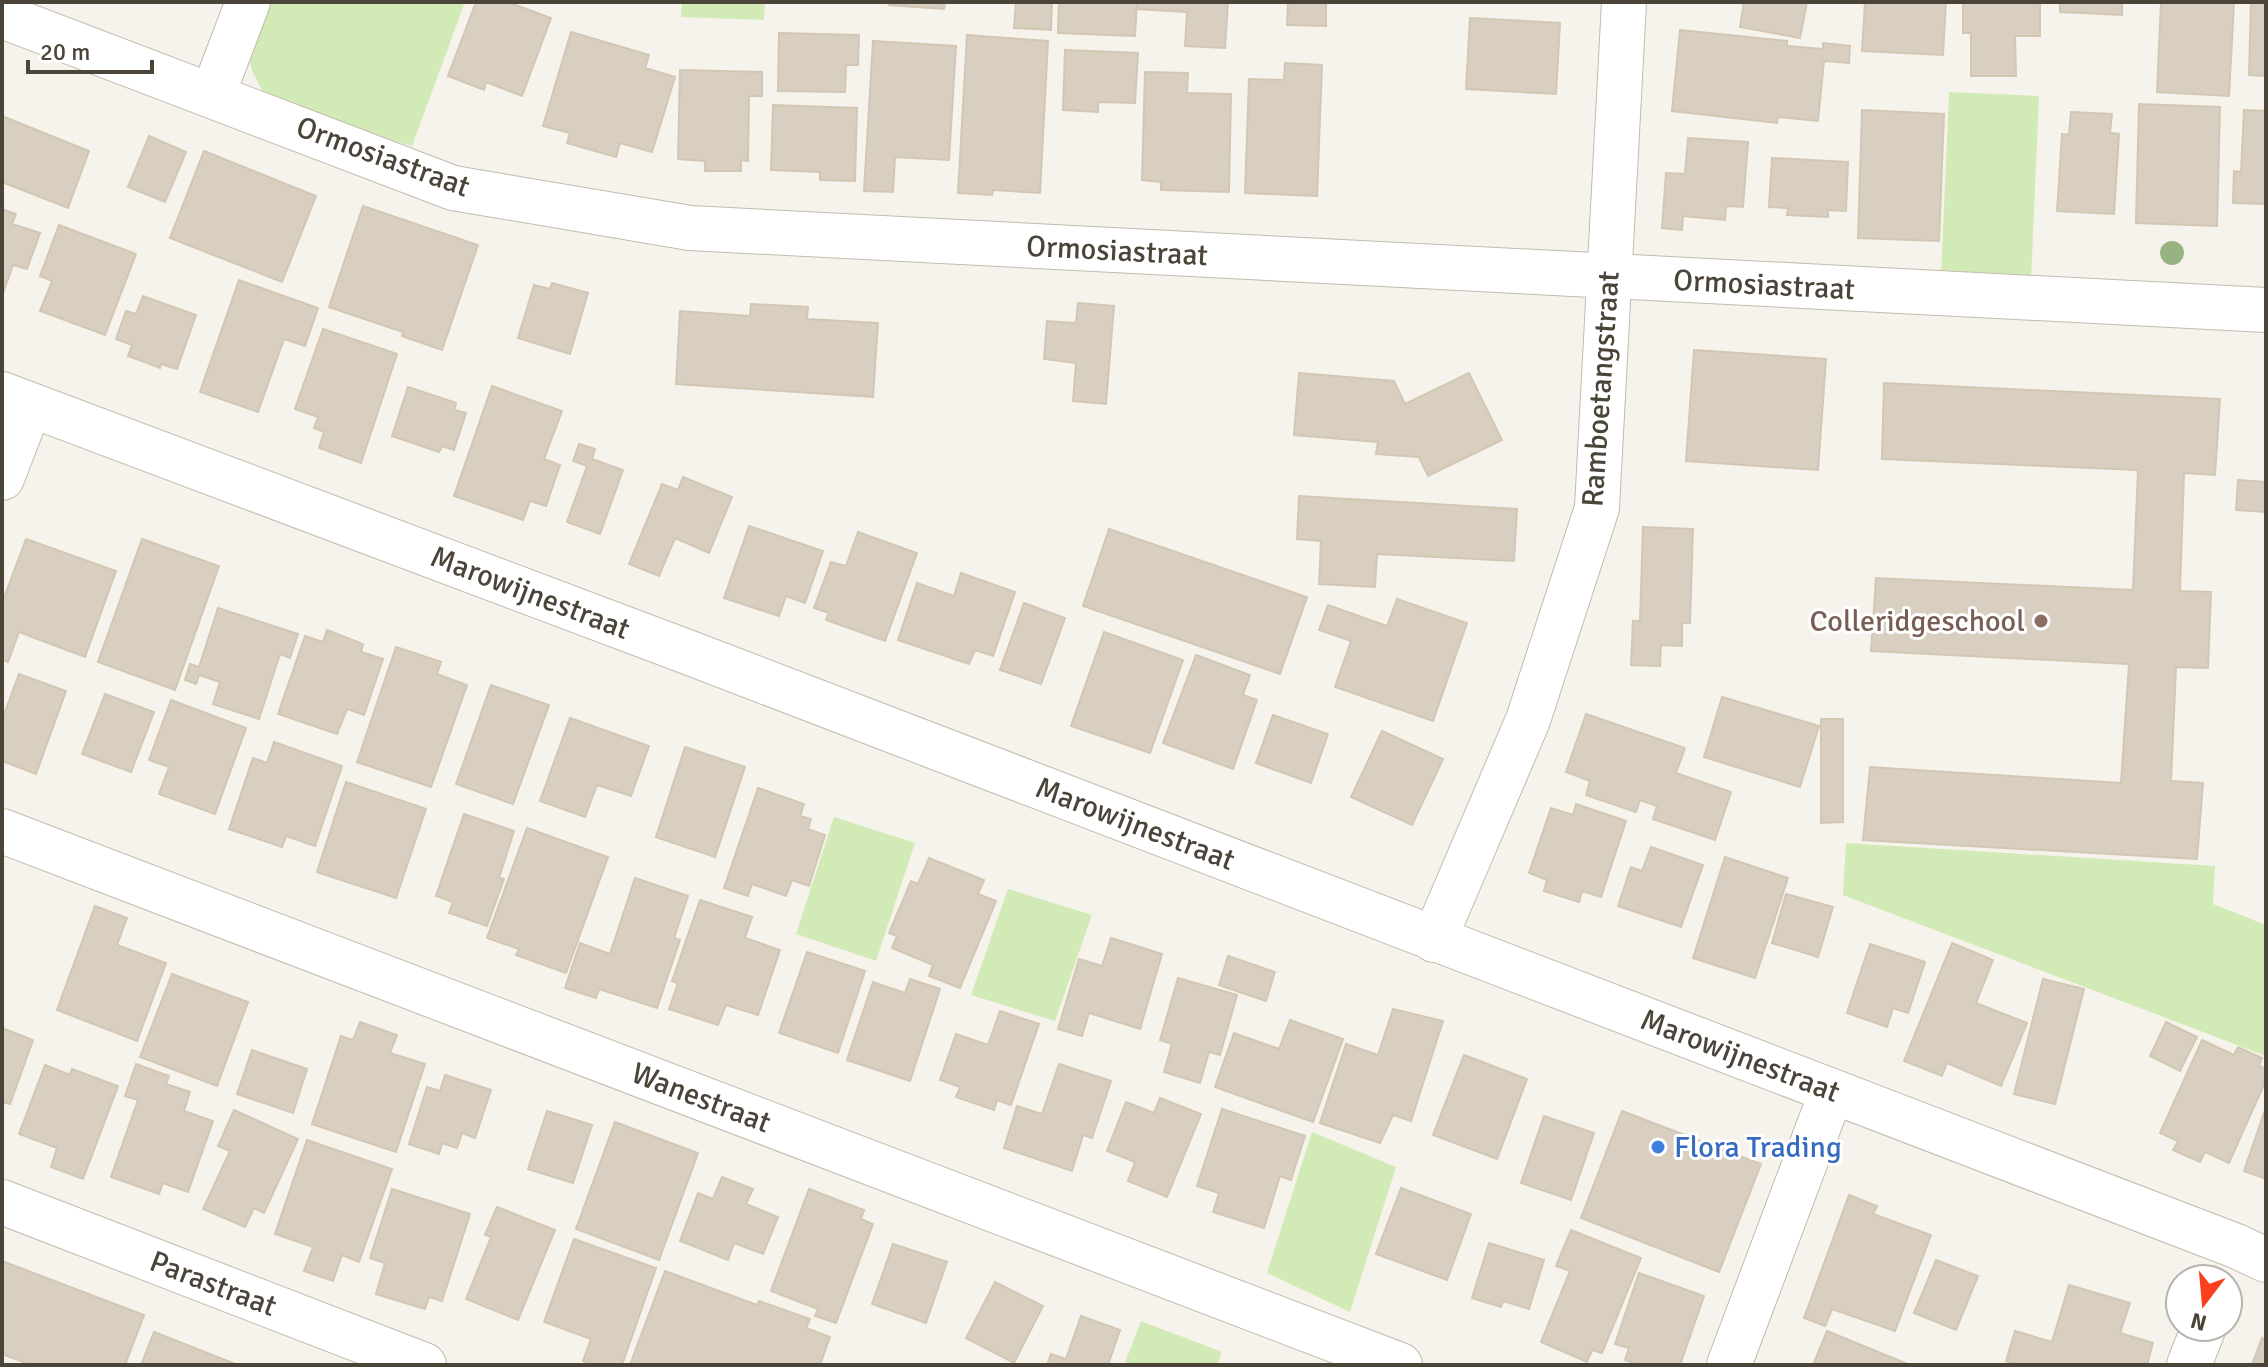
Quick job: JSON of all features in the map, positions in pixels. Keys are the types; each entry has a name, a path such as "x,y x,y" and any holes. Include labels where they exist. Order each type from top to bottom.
{"street":[{"path":"213,94 248,2"},
{"name":"Ramboetangstraat","path":"1434,940 1528,720 1597,508 1624,2"},
{"name":"Ormosiastraat","path":"2,16 453,188 690,228 2266,310"},
{"path":"2,478 16,400"},
{"name":"Marowijnestraat","path":"16,400 728,667 1832,1091 2242,1262"},
{"name":"Wanestraat","path":"2,831 1400,1365"},
{"path":"1729,1365 1832,1091"},
{"name":"Parastraat","path":"2,1202 424,1365"},
{"path":"2189,1365 2198,1343"}],"green space":[{"path":"268,2 465,2 412,146 324,122 262,90 248,54"},
{"path":"682,2 765,2 764,20 681,17"},
{"path":"1949,92 2039,96 2031,281 1941,277"},
{"path":"834,817 915,843 876,961 796,934"},
{"path":"1846,843 2215,866 2213,904 2266,925 2266,1056 1843,895"},
{"path":"1008,889 1092,915 1055,1021 971,995"},
{"path":"1312,1132 1396,1167 1350,1312 1267,1273"},
{"path":"1141,1321 1222,1352 1217,1365 1124,1365"}],"building":[{"path":"476,2 508,2 551,18 522,96 486,82 484,90 448,76"},
{"path":"890,2 945,2 944,9 889,5"},
{"path":"1016,2 1052,3 1051,30 1014,28"},
{"path":"1059,2 1137,2 1135,36 1058,33"},
{"path":"1138,2 1228,2 1225,48 1185,46 1187,12 1137,9"},
{"path":"1326,2 1326,26 1287,25 1288,3 1253,3"},
{"path":"1744,2 1807,2 1800,38 1740,27"},
{"path":"1865,2 1946,2 1943,55 1862,51"},
{"path":"1963,2 2040,2 2040,36 2015,36 2016,76 1971,76 1971,33 1963,33"},
{"path":"2060,2 2122,2 2122,15 2060,12"},
{"path":"2161,2 2234,2 2229,96 2157,92"},
{"path":"2251,2 2266,2 2266,76 2249,75"},
{"path":"1470,18 1560,23 1556,94 1466,89"},
{"path":"1680,30 1787,41 1787,46 1823,49 1823,43 1850,46 1849,63 1824,61 1818,121 1778,117 1777,123 1672,111"},
{"path":"571,32 649,55 645,68 675,77 652,152 620,143 616,157 567,143 570,133 543,126"},
{"path":"779,33 859,35 858,65 846,65 845,92 778,91"},
{"path":"967,35 1048,41 1040,193 993,190 992,195 958,193"},
{"path":"873,41 956,46 949,160 895,157 893,192 864,191"},
{"path":"1065,50 1138,53 1135,103 1098,102 1098,112 1063,110"},
{"path":"1285,63 1322,65 1317,196 1245,193 1249,79 1284,80"},
{"path":"680,70 762,72 762,96 749,96 748,161 741,160 741,171 705,171 705,161 678,159"},
{"path":"1145,72 1188,73 1187,93 1231,94 1229,192 1161,190 1161,182 1142,180"},
{"path":"2139,104 2220,107 2217,226 2136,223"},
{"path":"773,105 857,108 855,181 820,180 820,172 771,170"},
{"path":"1862,110 1944,114 1939,241 1858,238"},
{"path":"2244,110 2266,111 2266,204 2233,203 2234,171 2241,172"},
{"path":"2071,112 2112,114 2110,133 2119,134 2114,214 2057,211 2062,134 2069,135"},
{"path":"2,116 89,151 68,208 2,182"},
{"path":"149,136 186,152 165,202 128,187"},
{"path":"1688,138 1748,142 1743,207 1726,206 1725,220 1683,216 1682,230 1662,228 1666,173 1685,174"},
{"path":"204,151 316,196 282,282 170,238"},
{"path":"1772,158 1848,162 1846,211 1828,210 1828,217 1787,215 1788,208 1769,207"},
{"path":"363,206 478,245 442,350 402,336 403,332 329,307"},
{"path":"2,209 16,214 12,224 40,233 27,269 13,265 2,296"},
{"path":"59,225 136,254 105,335 40,311 52,281 40,276"},
{"path":"239,280 318,308 305,346 284,339 258,412 200,392"},
{"path":"552,283 588,293 570,354 518,338 534,285 550,289"},
{"path":"143,296 196,315 177,369 161,364 160,368 128,356 132,345 116,339 126,311 136,314"},
{"path":"1078,303 1114,306 1106,404 1073,401 1076,363 1044,359 1047,321 1076,323"},
{"path":"751,304 808,307 807,319 878,323 873,397 676,384 680,311 750,316"},
{"path":"323,329 397,354 361,463 319,448 324,432 314,428 318,417 295,409"},
{"path":"1694,350 1826,359 1818,470 1686,461"},
{"path":"1299,373 1394,381 1405,404 1469,373 1502,440 1428,476 1419,457 1376,454 1378,442 1294,435"},
{"name":"Colleridgeschool","path":"1884,383 2220,399 2215,475 2184,473 2180,591 2211,592 2208,668 2176,667 2171,781 2203,783 2197,859 1863,840 1870,767 2121,783 2129,664 1871,651 1876,578 2133,590 2138,470 1882,459"},
{"path":"492,386 562,411 544,459 560,465 546,506 530,501 523,520 454,496"},
{"path":"408,387 456,403 454,410 466,413 454,450 442,446 439,452 392,436"},
{"path":"579,444 595,449 592,459 623,470 600,534 567,522 587,466 573,461"},
{"path":"683,477 732,497 709,553 675,538 659,576 629,564 662,484 678,490"},
{"path":"2238,480 2266,482 2266,512 2236,510"},
{"path":"1299,496 1517,509 1514,561 1377,554 1375,587 1319,584 1321,541 1297,539"},
{"path":"749,526 823,551 805,603 786,596 779,616 724,598"},
{"path":"1643,527 1693,529 1690,623 1682,623 1682,646 1661,645 1660,666 1631,665 1633,621 1640,621"},
{"path":"1109,529 1307,597 1280,674 1083,606"},
{"path":"858,532 917,553 885,641 826,620 829,613 814,608 831,562 846,566"},
{"path":"26,539 116,571 85,657 19,632 8,662 2,660 2,603"},
{"path":"142,539 219,566 175,690 98,662"},
{"path":"961,573 1015,592 993,656 975,650 969,664 898,640 917,583 954,596"},
{"path":"1397,599 1467,623 1433,721 1335,687 1351,641 1319,630 1328,605 1387,626"},
{"path":"1024,603 1065,618 1041,684 1000,670"},
{"path":"218,608 298,634 290,658 280,654 259,719 213,704 220,682 199,675 196,684 185,680 190,664 199,667"},
{"path":"327,630 363,644 361,652 383,659 364,715 347,709 337,734 278,714 305,636 323,642"},
{"path":"1104,632 1183,660 1150,753 1071,726"},
{"path":"396,647 441,662 437,674 467,685 431,787 357,762"},
{"path":"1196,655 1250,675 1243,695 1257,700 1233,769 1163,743"},
{"path":"19,674 66,691 36,774 2,761 2,720"},
{"path":"491,685 549,705 513,804 456,784"},
{"path":"105,694 154,712 131,772 82,754"},
{"path":"1722,697 1819,726 1800,787 1704,757"},
{"path":"171,700 246,728 215,814 159,794 169,767 149,760"},
{"path":"1586,714 1685,748 1676,773 1731,792 1715,840 1653,819 1657,806 1640,800 1636,812 1586,795 1590,781 1566,772"},
{"path":"1273,715 1328,734 1311,783 1256,763"},
{"path":"570,718 649,746 631,796 597,785 585,817 540,801"},
{"path":"1821,719 1843,719 1843,822 1821,823"},
{"path":"1382,731 1443,759 1412,825 1351,797"},
{"path":"274,742 342,766 315,846 286,836 282,847 229,829 253,758 267,763"},
{"path":"685,747 745,767 715,857 656,837"},
{"path":"346,782 426,809 396,898 317,872"},
{"path":"758,788 804,804 800,816 811,819 808,829 825,835 809,886 792,880 786,896 752,884 748,896 724,888"},
{"path":"1576,804 1626,821 1601,897 1582,891 1579,902 1544,891 1547,880 1529,873 1551,808 1573,815"},
{"path":"464,814 514,831 499,878 504,879 487,926 449,913 453,902 436,896"},
{"path":"527,828 608,857 566,973 516,955 519,949 487,938"},
{"path":"1651,847 1703,865 1681,927 1618,906 1631,867 1642,871"},
{"path":"1725,857 1788,878 1755,978 1693,958"},
{"path":"929,858 984,880 978,894 996,901 960,988 929,976 933,965 892,948 897,936 889,933 911,881 918,884"},
{"path":"635,878 688,896 674,938 680,940 657,1008 599,989 596,998 565,988 580,943 610,954"},
{"path":"1786,894 1833,907 1818,957 1772,943"},
{"path":"700,900 752,917 745,938 780,950 758,1015 726,1005 718,1025 669,1009 678,983 672,981"},
{"path":"95,906 127,918 117,945 166,963 137,1041 57,1010"},
{"path":"1111,938 1162,954 1140,1029 1089,1013 1082,1036 1058,1029 1079,959 1102,966"},
{"path":"1952,943 1993,960 1976,1003 2027,1023 2001,1086 1947,1063 1942,1076 1904,1061"},
{"path":"1870,944 1925,962 1908,1013 1893,1008 1887,1027 1847,1013"},
{"path":"807,952 865,971 838,1053 779,1033"},
{"path":"1228,956 1275,972 1266,1001 1219,985"},
{"path":"172,974 248,1002 217,1086 140,1057"},
{"path":"1178,978 1237,995 1220,1055 1209,1052 1200,1083 1164,1072 1172,1044 1160,1040"},
{"path":"910,979 940,989 910,1081 847,1060 873,982 905,993"},
{"path":"2043,979 2084,989 2055,1104 2014,1094"},
{"path":"1393,1009 1443,1021 1411,1121 1393,1115 1380,1143 1320,1123 1346,1044 1378,1055"},
{"path":"1000,1011 1039,1024 1011,1105 997,1100 994,1110 956,1097 960,1087 940,1080 956,1034 988,1045"},
{"path":"1290,1020 1343,1039 1313,1122 1215,1087 1234,1033 1279,1049"},
{"path":"360,1022 397,1035 390,1053 425,1064 396,1152 312,1124 341,1036 353,1040"},
{"path":"2166,1022 2197,1037 2180,1071 2150,1056"},
{"path":"2,1028 33,1040 10,1104 2,1102"},
{"path":"2202,1040 2234,1055 2238,1047 2262,1058 2259,1066 2266,1069 2266,1080 2229,1163 2205,1152 2200,1162 2173,1150 2178,1141 2160,1133"},
{"path":"252,1050 307,1069 293,1113 237,1094"},
{"path":"1464,1055 1527,1079 1497,1159 1433,1135"},
{"path":"136,1064 169,1076 166,1084 190,1092 184,1111 213,1121 188,1192 163,1183 159,1194 111,1177 138,1100 125,1096"},
{"path":"1059,1064 1111,1081 1092,1138 1083,1135 1072,1171 1004,1148 1017,1106 1042,1114"},
{"path":"45,1065 70,1075 72,1069 118,1086 83,1179 51,1167 57,1148 19,1134"},
{"path":"445,1075 491,1090 475,1138 462,1133 457,1148 442,1143 439,1154 409,1144 427,1087 440,1091"},
{"path":"1160,1098 1201,1114 1167,1197 1128,1181 1135,1162 1107,1151 1126,1102 1154,1113"},
{"path":"1222,1109 1305,1136 1291,1180 1280,1176 1264,1228 1213,1212 1219,1193 1197,1186"},
{"path":"234,1110 298,1139 264,1213 254,1208 245,1227 203,1209 230,1151 218,1146"},
{"path":"2266,1110 2266,1179 2244,1171"},
{"path":"547,1111 592,1125 573,1183 528,1169"},
{"path":"1622,1111 1761,1164 1719,1272 1581,1218"},
{"path":"1544,1116 1594,1133 1571,1200 1521,1183"},
{"path":"615,1122 698,1153 659,1260 576,1229"},
{"path":"307,1140 392,1169 359,1262 342,1255 333,1281 304,1271 313,1247 275,1234"},
{"path":"722,1177 753,1189 746,1204 778,1217 763,1254 734,1243 728,1260 680,1241 698,1193 713,1199"},
{"path":"1401,1188 1471,1214 1447,1280 1376,1254"},
{"path":"392,1189 470,1214 442,1301 429,1297 425,1309 376,1294 385,1263 370,1258"},
{"path":"809,1189 864,1210 861,1219 873,1224 836,1323 815,1316 818,1309 771,1291"},
{"path":"1849,1195 1877,1206 1873,1214 1931,1235 1895,1331 1832,1309 1825,1326 1804,1318"},
{"path":"497,1207 555,1230 518,1320 466,1299 491,1237 485,1235"},
{"path":"1571,1230 1641,1258 1602,1353 1592,1350 1587,1362 1541,1342 1570,1271 1556,1266"},
{"path":"574,1239 656,1268 622,1365 595,1365 583,1361 591,1339 544,1322"},
{"path":"1489,1243 1544,1260 1529,1309 1503,1301 1501,1307 1472,1298"},
{"path":"893,1244 947,1262 926,1323 872,1304"},
{"path":"1936,1260 1978,1276 1956,1330 1914,1313"},
{"path":"2,1261 144,1315 125,1365 31,1365 2,1354"},
{"path":"665,1271 757,1305 759,1301 810,1319 806,1328 830,1337 820,1365 630,1365"},
{"path":"1639,1273 1704,1296 1680,1365 1639,1365 1625,1360 1629,1348 1615,1344"},
{"path":"995,1282 1043,1306 1014,1363 966,1338"},
{"path":"2069,1285 2130,1303 2120,1333 2153,1343 2147,1365 2019,1365 2006,1361 2015,1331 2052,1342"},
{"path":"1081,1316 1120,1330 1108,1365 1047,1365 1051,1354 1066,1359"},
{"path":"1827,1331 1910,1365 1813,1365"},
{"path":"154,1332 238,1365 141,1365"},
{"path":"2262,1338 2266,1340 2266,1365 2252,1365"}],"place":[{"name":"Colleridgeschool","path":"2041,621"},
{"name":"Flora Trading","path":"1658,1147"}]}
